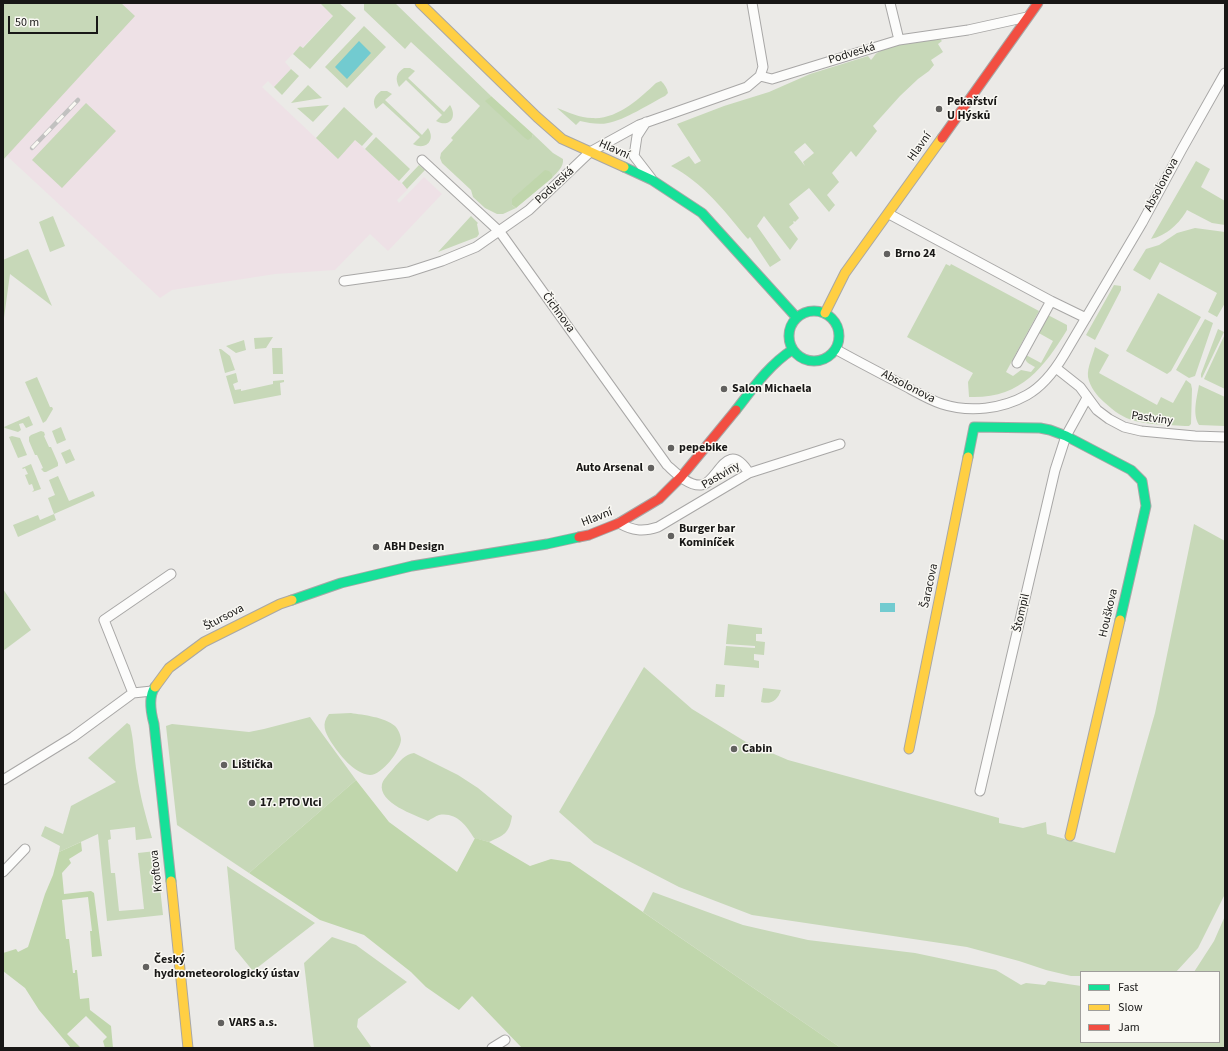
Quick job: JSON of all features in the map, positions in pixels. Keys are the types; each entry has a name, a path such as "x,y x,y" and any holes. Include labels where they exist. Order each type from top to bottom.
{"street":[{"name":"Hlavní","path":"420,3 537,117 562,138 652,180 702,213 797,318"},
{"path":"752,3 763,67 760,76"},
{"path":"890,3 899,40"},
{"name":"Hlavní","path":"825,313 846,273 1038,3"},
{"name":"Podveská","path":"344,281 408,272 442,261 476,247 500,232 529,210 590,152 639,124 747,87 760,76 772,79 899,40 968,30 1027,18"},
{"name":"Absolonova","path":"837,350 927,398 942,404 964,409 996,407 1012,402 1028,394 1041,384 1056,368 1142,223 1225,73"},
{"path":"646,122 636,136 634,156 652,180"},
{"name":"Čichnova","path":"422,160 500,232 667,465 681,477 700,486 707,484 719,467 727,461 740,461 750,473"},
{"path":"889,214 1051,301 1086,318"},
{"path":"1017,363 1051,301"},
{"path":"812,311 825,313 837,324 840,339 837,350 825,360 811,362 797,355 792,350 789,342 791,324 804,313 812,311"},
{"name":"Hlavní","path":"341,583 412,566 582,537 619,523 659,498 681,477 770,368 780,358 792,350"},
{"name":"Pastviny","path":"1056,368 1075,382 1097,410 1124,427 1141,431 1187,436 1225,437"},
{"path":"1066,436 1087,398"},
{"name":"Šaracova","path":"909,749 974,427 1040,428 1066,436"},
{"name":"Štompil","path":"980,791 1055,470 1066,436"},
{"name":"Houškova","path":"1066,436 1131,470 1142,481 1146,506 1070,836"},
{"name":"Pastviny","path":"619,523 629,529 640,531 649,530 750,473 840,444"},
{"path":"133,693 104,620 171,574"},
{"name":"Štursova","path":"152,691 169,668 204,642 280,604 341,583"},
{"path":"3,780 73,737 133,693 152,691"},
{"name":"Kroftova","path":"152,691 151,712 154,724 188,1048"},
{"path":"3,872 25,849"},
{"path":"492,1048 505,1040"}],"shaded area":[{"path":"3,3 320,3 333,15 302,48 300,46 285,62 291,69 274,87 268,81 262,87 337,158 355,140 408,189 397,200 399,203 424,177 442,194 388,251 370,234 335,270 275,274 172,290 160,298 7,156 3,160"}],"green space":[{"path":"3,3 121,3 135,16 3,160"},
{"path":"320,3 339,3 356,18 310,69 293,54 300,46 303,48 333,16"},
{"path":"364,3 395,3 491,96 486,101 532,137 533,134 553,153 563,159 561,167 552,178 552,174 512,205 516,208 503,214 497,214 485,208 473,197 471,190 442,163 440,158 441,153 453,140 451,138 480,106 411,42 405,49 364,10"},
{"path":"364,26 386,47 347,88 325,67"},
{"path":"940,39 942,41 938,44 943,52 931,60 934,65 900,96 873,126 877,131 856,157 851,151 832,173 839,182 827,195 835,205 829,212 809,188 789,204 799,218 789,227 798,239 790,250 764,216 757,226 781,260 770,267 750,237 748,239 746,237 712,198 693,180 671,166 689,156 695,164 701,161 677,124 724,106 769,92 810,74 868,56 871,60 877,53 891,47 908,43","holes":["805,143 814,153 803,162 805,166 794,152"]},
{"path":"404,68 410,68 415,71 408,78 444,112 450,105 453,114 453,118 451,120 445,123 436,121 442,115 406,80 399,87 397,76"},
{"path":"291,69 299,76 282,95 274,87"},
{"path":"661,81 668,91 665,96 629,115 608,123 601,124 580,121 576,125 557,108 583,117 601,118 619,112 643,95 656,83"},
{"path":"308,85 322,98 291,103"},
{"path":"381,91 387,91 392,94 385,100 422,135 428,128 431,137 426,145 418,146 413,144 420,137 383,103 376,109 374,99"},
{"path":"491,96 533,134 532,137 528,140 525,138 485,101"},
{"path":"86,103 116,131 62,188 32,160"},
{"path":"329,105 313,122 297,108"},
{"path":"344,107 373,134 362,146 355,140 338,159 316,138"},
{"path":"376,137 410,169 399,181 365,149"},
{"path":"1196,161 1210,169 1201,187 1225,201 1225,225 1212,223 1187,210 1181,220 1172,228 1162,235 1151,239"},
{"path":"419,165 425,170 407,189 402,183"},
{"path":"545,170 552,174 552,178 516,208 512,205 512,199"},
{"path":"53,216 65,246 50,252 39,222"},
{"path":"471,216 478,223 479,234 477,237 438,252"},
{"path":"1195,228 1225,232 1225,303 1217,317 1208,312 1217,293 1160,262 1150,280 1133,270 1146,249 1159,245 1177,233"},
{"path":"28,249 52,306 10,274 3,325 3,260"},
{"path":"946,264 950,266 951,264 1039,311 1006,372 1013,376 1021,370 1031,372 1035,367 1026,361 1026,355 1041,363 1053,341 1037,332 1046,314 1067,325 1067,330 1049,357 1028,379 1016,387 1002,393 969,397 968,382 973,373 907,337"},
{"path":"1114,285 1121,286 1121,290 1095,340 1086,335"},
{"path":"1158,293 1201,317 1171,371 1167,374 1126,351"},
{"path":"1205,319 1213,323 1195,376 1189,378 1176,370"},
{"path":"1218,329 1224,332 1202,378 1201,374"},
{"path":"1225,334 1225,389 1204,379"},
{"path":"273,337 266,348 255,349 254,338"},
{"path":"244,340 246,350 236,353 226,346"},
{"path":"1095,347 1109,355 1099,373 1157,405 1161,397 1173,403 1186,380 1191,384 1191,424 1189,426 1185,426 1143,423 1126,418 1113,410 1096,394 1089,381 1088,369"},
{"path":"272,348 282,348 283,374 273,374"},
{"path":"219,349 230,356 235,370 225,373"},
{"path":"236,373 238,382 233,384 235,390 241,389 241,391 273,384 273,381 284,380 284,382 280,383 281,395 234,404 226,376"},
{"path":"37,377 50,407 53,409 46,421 43,423 25,382"},
{"path":"1199,385 1225,397 1225,426 1199,425 1195,411"},
{"path":"29,416 33,425 26,428 23,423 19,424 21,430 18,432 4,427"},
{"path":"61,427 66,440 57,444 52,431"},
{"path":"41,431 44,432 44,436 58,463 58,466 46,472 41,469 43,468 29,441 29,437 31,435"},
{"path":"12,436 20,438 27,455 18,458 9,437"},
{"path":"70,449 75,460 66,464 61,453"},
{"path":"31,464 41,489 32,492 34,490 32,484 29,485 25,475 28,474 25,468 22,468"},
{"path":"58,476 69,501 93,491 95,496 54,514 48,498 55,495 49,480"},
{"path":"54,514 56,520 18,537 13,525 38,515 40,520"},
{"path":"1194,524 1225,541 1225,894 1198,948 1177,971 1080,971 1080,976 1071,976 967,947 752,915 679,887 594,843 559,812 644,667 692,709 746,742 788,760 999,818 999,823 1023,828 1046,822 1047,834 1115,853 1155,713"},
{"path":"3,589 31,630 3,651"},
{"path":"728,624 762,628 762,634 756,634 756,641 765,642 764,655 754,654 754,660 759,661 759,668 724,665 726,646 755,648 755,646 726,644"},
{"path":"716,684 725,685 724,697 715,697"},
{"path":"763,688 781,690 778,697 774,701 765,703 761,702"},
{"path":"351,713 386,720 395,726 400,734 400,745 394,756 385,767 375,774 364,774 348,763 331,742 326,731 325,721 329,714"},
{"name":"17. PTO Vlci","path":"310,717 356,780 249,873 177,825 166,726 172,724 249,732"},
{"path":"127,723 130,725 140,790 152,838 136,840 135,827 110,830 111,839 108,840 111,873 115,873 119,911 144,909 138,853 156,851 163,915 107,921 98,834 59,852 60,846 41,836 45,826 63,834 71,806 116,782 88,758"},
{"path":"414,753 458,775 478,788 512,816 509,827 505,833 489,842 474,838 468,828 460,820 451,816 439,815 428,821 407,812 391,802 382,791 382,784 402,759"},
{"path":"356,780 389,822 457,872 475,838 489,842 530,866 551,859 570,862 841,1048 522,1048 472,996 459,1010 426,987 411,972 364,935 320,920 249,873"},
{"path":"81,842 82,851 69,859 71,863 62,873 64,894 91,891 94,893 102,956 92,957 90,931 92,931 88,897 62,900 66,939 69,939 73,973 77,970 80,999 89,998 90,1010 111,1026 113,1048 105,1048 103,1041 107,1037 86,1016 67,1034 81,1048 71,1048 39,1010 25,988 3,971 3,953 16,949 18,952 28,947 45,894 53,875 59,852"},
{"path":"227,866 315,923 253,971 235,949"},
{"path":"653,892 743,925 808,940 915,953 996,970 1021,985 1026,983 1045,985 1048,981 1080,986 1080,1043 1220,1043 1220,971 1195,971 1214,941 1225,916 1225,1048 841,1048 643,912"},
{"path":"332,937 356,945 407,982 358,1019 357,1027 372,1048 314,1048 304,963"}],"water":[{"path":"359,41 371,53 347,79 335,67"},
{"path":"880,603 895,603 895,612 880,612"}],"railway":[{"path":"32,148 78,100"}],"traffic: fast":[{"path":"624,167 652,180 702,213 797,318"},
{"path":"819,311 824,312 832,318 838,326 839,336 838,346 832,354 824,360 809,361 804,360 796,354 790,346 789,331 790,326 796,318 804,312 819,311"},
{"path":"736,410 755,385 776,363 792,350"},
{"path":"968,457 974,427 1040,428 1066,436 1131,470 1142,481 1146,506 1120,620"},
{"path":"292,600 341,583 412,566 547,544 579,537"},
{"path":"155,687 151,695 151,710 154,724 171,881"}],"traffic: slow":[{"path":"420,3 537,117 562,139 624,167"},
{"path":"825,313 845,273 942,138"},
{"path":"909,749 968,457"},
{"path":"155,687 169,668 204,642 280,604 292,600"},
{"path":"1070,836 1120,620"},
{"path":"171,881 188,1048"}],"traffic: jam":[{"path":"942,138 1038,3"},
{"path":"579,537 589,535 619,523 659,499 681,477 736,410"}],"place":[{"name":"Pekařství U Hýsků","path":"939,109"},
{"name":"Brno 24","path":"887,254"},
{"name":"Salon Michaela","path":"724,389"},
{"name":"pepebike","path":"671,448"},
{"name":"Auto Arsenal","path":"651,468"},
{"name":"Burger bar Kominíček","path":"671,536"},
{"name":"ABH Design","path":"376,547"},
{"name":"Cabin","path":"734,749"},
{"name":"Lištička","path":"224,765"},
{"name":"17. PTO Vlci","path":"252,803"},
{"name":"Český hydrometeorologický ústav","path":"146,967"},
{"name":"VARS a.s.","path":"221,1023"}]}
